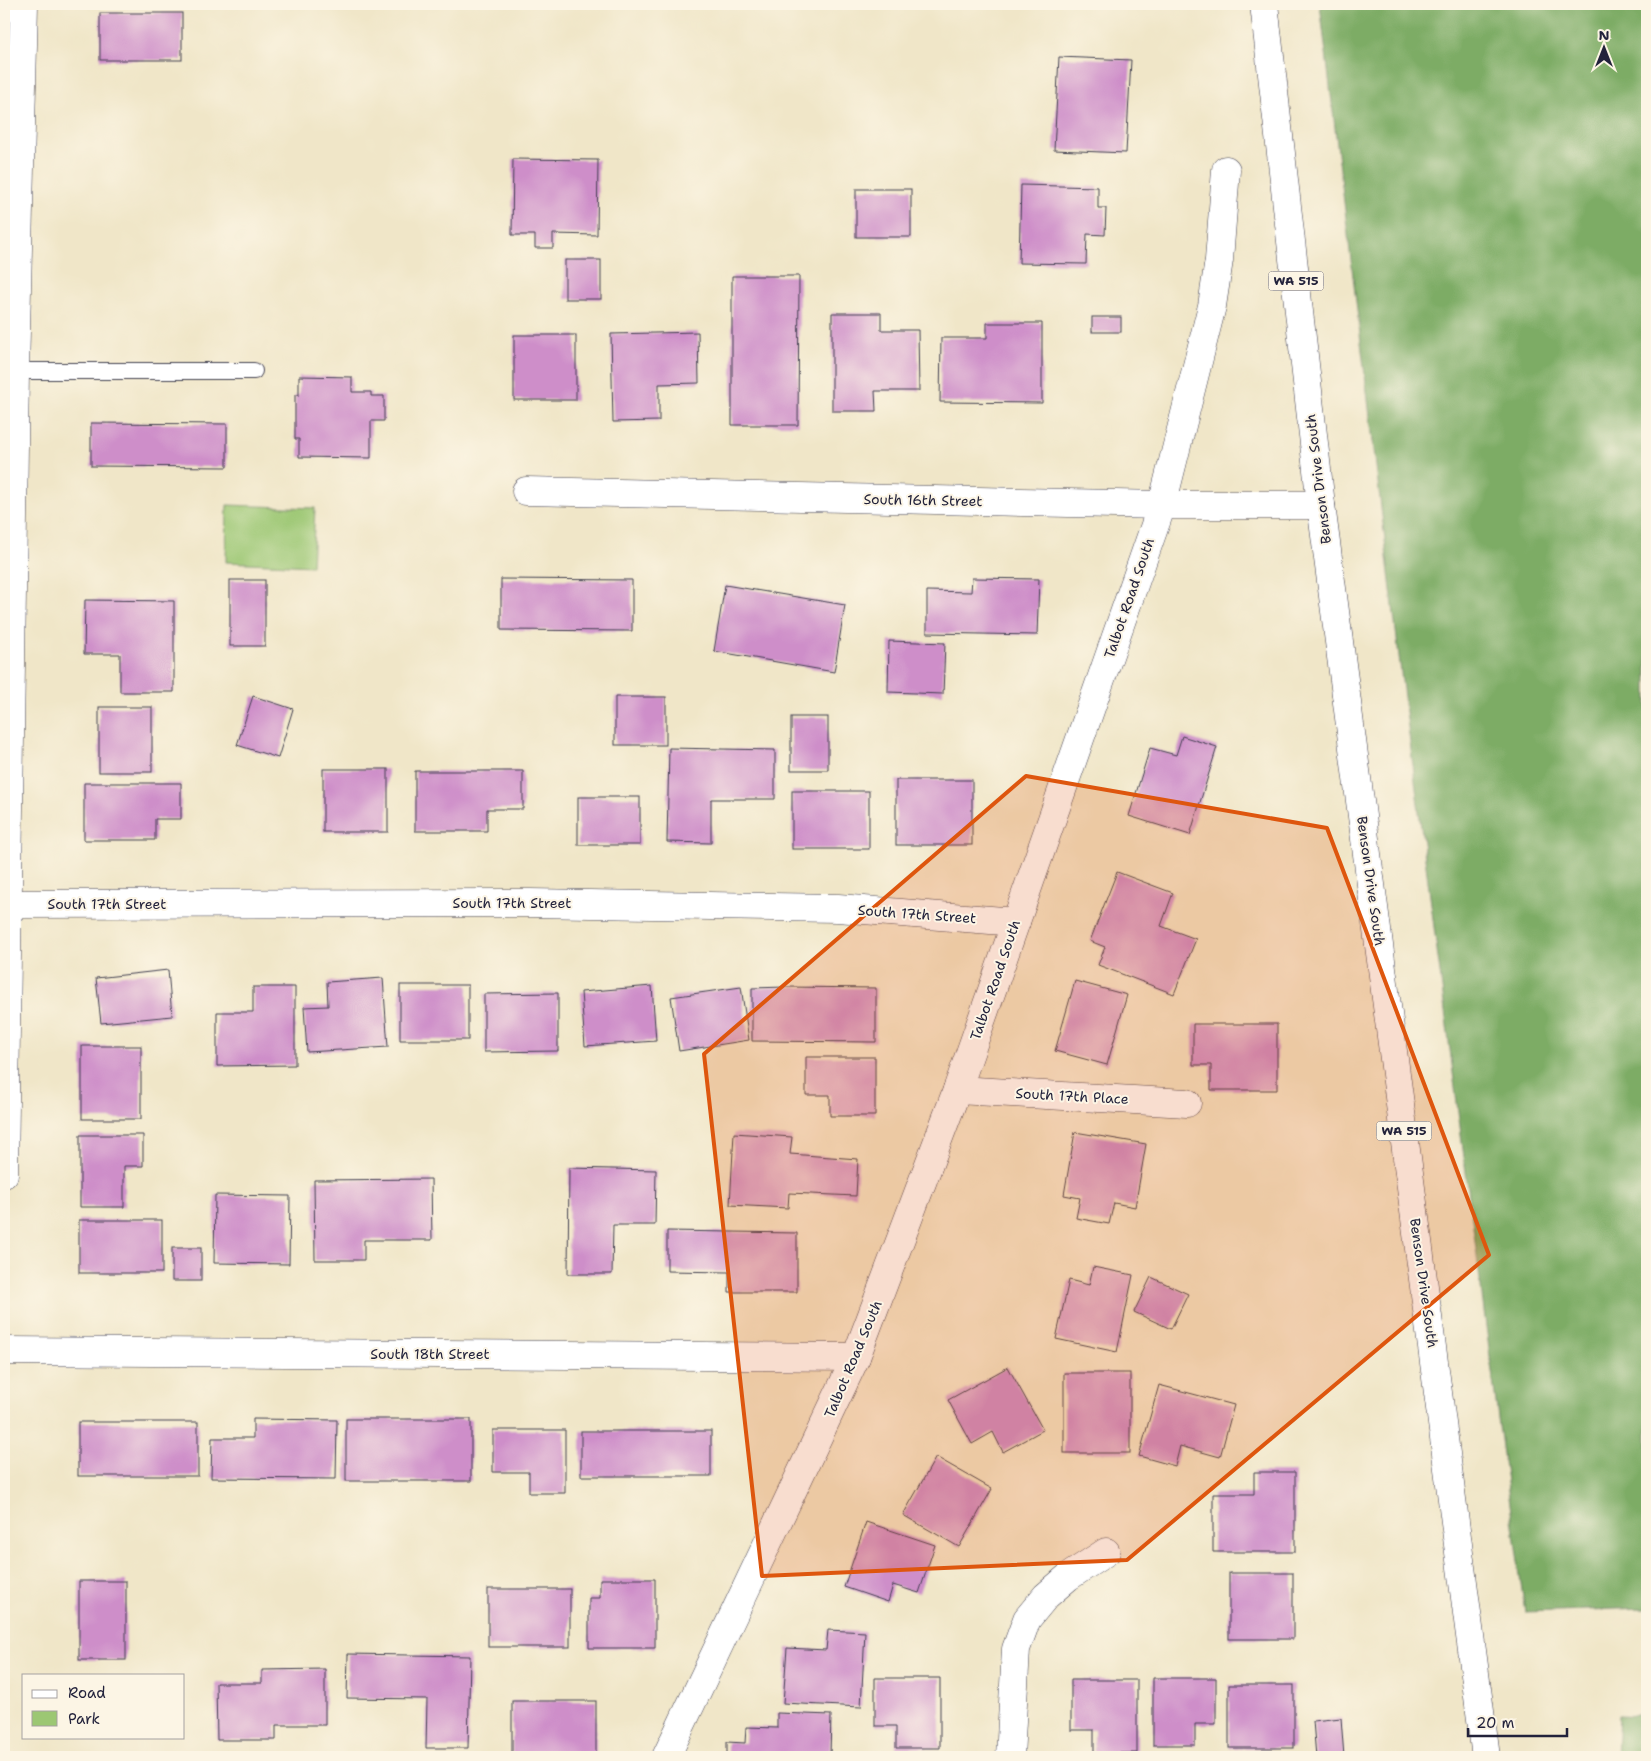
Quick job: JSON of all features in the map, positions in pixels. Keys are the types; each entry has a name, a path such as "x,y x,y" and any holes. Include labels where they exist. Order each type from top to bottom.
{"street":[{"path":"4,1174 8,904 9,371 24,4"},
{"name":"Benson Drive South","path":"1264,4 1321,505 1486,1757"},
{"name":"Talbot Road South","path":"666,1757 856,1357 957,1090 1162,505 1212,306 1219,260 1226,170"},
{"name":"South 16th Street","path":"526,492 1162,505 1321,505"},
{"name":"South 17th Street","path":"8,904 530,903 818,908 1016,922"},
{"name":"South 17th Place","path":"957,1090 1187,1103"},
{"name":"South 18th Street","path":"4,1351 856,1357"},
{"path":"1010,1757 1016,1649 1027,1619 1046,1596 1068,1577 1106,1552"}],"lane":[{"path":"9,371 254,371"}],"highlighted area":[{"path":"1026,776 1327,828 1489,1255 1127,1560 762,1576 704,1054"}],"green space":[{"path":"1320,4 1637,4 1647,16 1647,1608 1525,1612 1403,689"},
{"path":"227,505 315,508 312,566 226,562"},
{"path":"1619,1714 1647,1715 1647,1757 1617,1757"}],"building":[{"path":"100,13 182,13 182,60 100,60"},
{"path":"1059,57 1131,60 1126,153 1054,150"},
{"path":"513,159 598,160 597,235 553,234 553,248 535,248 535,235 512,235"},
{"path":"1021,185 1098,187 1098,208 1106,208 1105,235 1087,234 1086,264 1019,263"},
{"path":"856,189 911,189 911,237 856,237"},
{"path":"565,260 601,260 601,299 565,299"},
{"path":"732,276 799,276 798,425 732,425"},
{"path":"832,313 881,313 881,330 918,330 919,391 875,391 876,411 832,411"},
{"path":"1092,317 1121,317 1121,332 1092,332"},
{"path":"987,323 1042,323 1042,403 940,402 941,338 987,338"},
{"path":"698,332 699,383 659,384 659,421 613,422 611,334"},
{"path":"514,335 576,335 576,400 514,400"},
{"path":"299,376 352,377 352,392 371,392 371,396 384,396 384,421 371,421 371,458 299,457 299,439 295,439 295,395 299,395"},
{"path":"91,423 227,424 227,467 91,466"},
{"path":"972,578 1039,579 1037,635 927,633 927,591 971,592"},
{"path":"501,579 632,580 632,631 501,630"},
{"path":"230,580 265,580 265,646 230,646"},
{"path":"725,585 845,605 834,672 714,651"},
{"path":"85,600 174,601 174,692 120,692 120,654 84,654"},
{"path":"889,641 945,643 943,694 888,692"},
{"path":"253,696 293,709 278,758 237,745"},
{"path":"615,697 666,697 666,745 615,745"},
{"path":"99,707 152,707 152,772 99,772"},
{"path":"791,717 828,717 828,770 791,770"},
{"path":"1182,736 1217,747 1190,835 1129,816 1150,748 1176,755"},
{"path":"669,748 775,750 775,799 711,799 711,843 667,842"},
{"path":"323,769 388,769 388,832 323,832"},
{"path":"415,771 523,771 523,809 487,809 487,831 415,831"},
{"path":"896,780 972,780 972,845 896,845"},
{"path":"84,783 181,783 181,819 155,819 155,840 84,840"},
{"path":"792,791 869,791 869,849 792,849"},
{"path":"578,797 640,797 640,845 578,845"},
{"path":"1117,872 1173,893 1161,926 1196,939 1174,994 1098,965 1105,947 1090,941"},
{"path":"168,970 172,1016 101,1023 96,978"},
{"path":"383,978 388,1047 307,1052 304,1007 328,1006 327,982"},
{"path":"1075,981 1127,995 1107,1065 1055,1051"},
{"path":"400,985 468,985 468,1040 400,1040"},
{"path":"652,986 656,1041 585,1046 581,992"},
{"path":"253,987 295,987 295,1065 217,1066 217,1012 253,1012"},
{"path":"741,987 749,1040 679,1051 671,997"},
{"path":"752,988 876,988 876,1042 752,1041"},
{"path":"558,993 558,1051 484,1052 484,994"},
{"path":"1193,1024 1277,1024 1277,1090 1211,1090 1211,1065 1193,1065"},
{"path":"82,1046 141,1046 141,1119 82,1119"},
{"path":"806,1057 875,1057 875,1116 830,1116 830,1095 806,1095"},
{"path":"1075,1132 1146,1144 1135,1207 1114,1203 1109,1224 1076,1218 1080,1198 1064,1195"},
{"path":"734,1133 792,1137 790,1154 858,1159 856,1196 789,1193 788,1208 730,1205"},
{"path":"80,1135 143,1135 143,1166 124,1166 124,1207 80,1207"},
{"path":"569,1168 656,1170 655,1225 613,1225 612,1274 568,1274"},
{"path":"431,1179 432,1240 364,1240 364,1260 315,1260 314,1180"},
{"path":"215,1195 290,1196 289,1264 214,1263"},
{"path":"79,1220 162,1220 162,1273 79,1273"},
{"path":"667,1231 797,1233 797,1292 729,1292 729,1272 667,1271"},
{"path":"172,1248 201,1248 201,1281 172,1281"},
{"path":"1093,1267 1133,1275 1117,1352 1056,1339 1069,1280 1089,1285"},
{"path":"1151,1277 1188,1294 1171,1329 1134,1312"},
{"path":"1008,1367 1043,1430 1003,1452 993,1432 972,1444 948,1400"},
{"path":"1064,1373 1130,1373 1130,1453 1064,1453"},
{"path":"1159,1385 1234,1405 1220,1457 1180,1446 1175,1466 1139,1456"},
{"path":"253,1419 337,1420 336,1479 211,1478 212,1438 253,1438"},
{"path":"346,1419 471,1419 471,1481 346,1481"},
{"path":"78,1422 198,1422 198,1476 78,1476"},
{"path":"493,1430 565,1430 565,1493 529,1493 529,1472 493,1472"},
{"path":"581,1431 711,1431 711,1476 581,1476"},
{"path":"936,1457 992,1489 959,1547 903,1515"},
{"path":"1254,1472 1295,1472 1295,1552 1213,1552 1213,1494 1254,1494"},
{"path":"866,1522 935,1545 919,1593 893,1585 888,1602 844,1587"},
{"path":"1229,1573 1293,1573 1293,1639 1229,1639"},
{"path":"600,1579 655,1579 655,1648 589,1648 589,1598 600,1598"},
{"path":"79,1581 126,1581 126,1660 79,1660"},
{"path":"488,1589 570,1589 570,1647 488,1647"},
{"path":"828,1630 865,1632 861,1707 783,1703 787,1648 826,1650"},
{"path":"348,1654 470,1656 468,1748 426,1748 427,1699 347,1698"},
{"path":"325,1669 325,1725 276,1725 276,1740 217,1740 216,1683 262,1683 262,1670"},
{"path":"875,1678 940,1678 940,1748 896,1748 896,1726 875,1726"},
{"path":"1153,1678 1216,1678 1216,1724 1195,1724 1195,1745 1153,1745"},
{"path":"1071,1680 1137,1680 1137,1753 1094,1753 1094,1730 1071,1730"},
{"path":"1229,1685 1294,1685 1294,1748 1229,1748"},
{"path":"512,1701 596,1701 596,1756 512,1756"},
{"path":"777,1713 831,1715 830,1756 727,1757 727,1742 745,1743 746,1727 777,1728"},
{"path":"1341,1718 1344,1757 1316,1757 1313,1721"}]}
